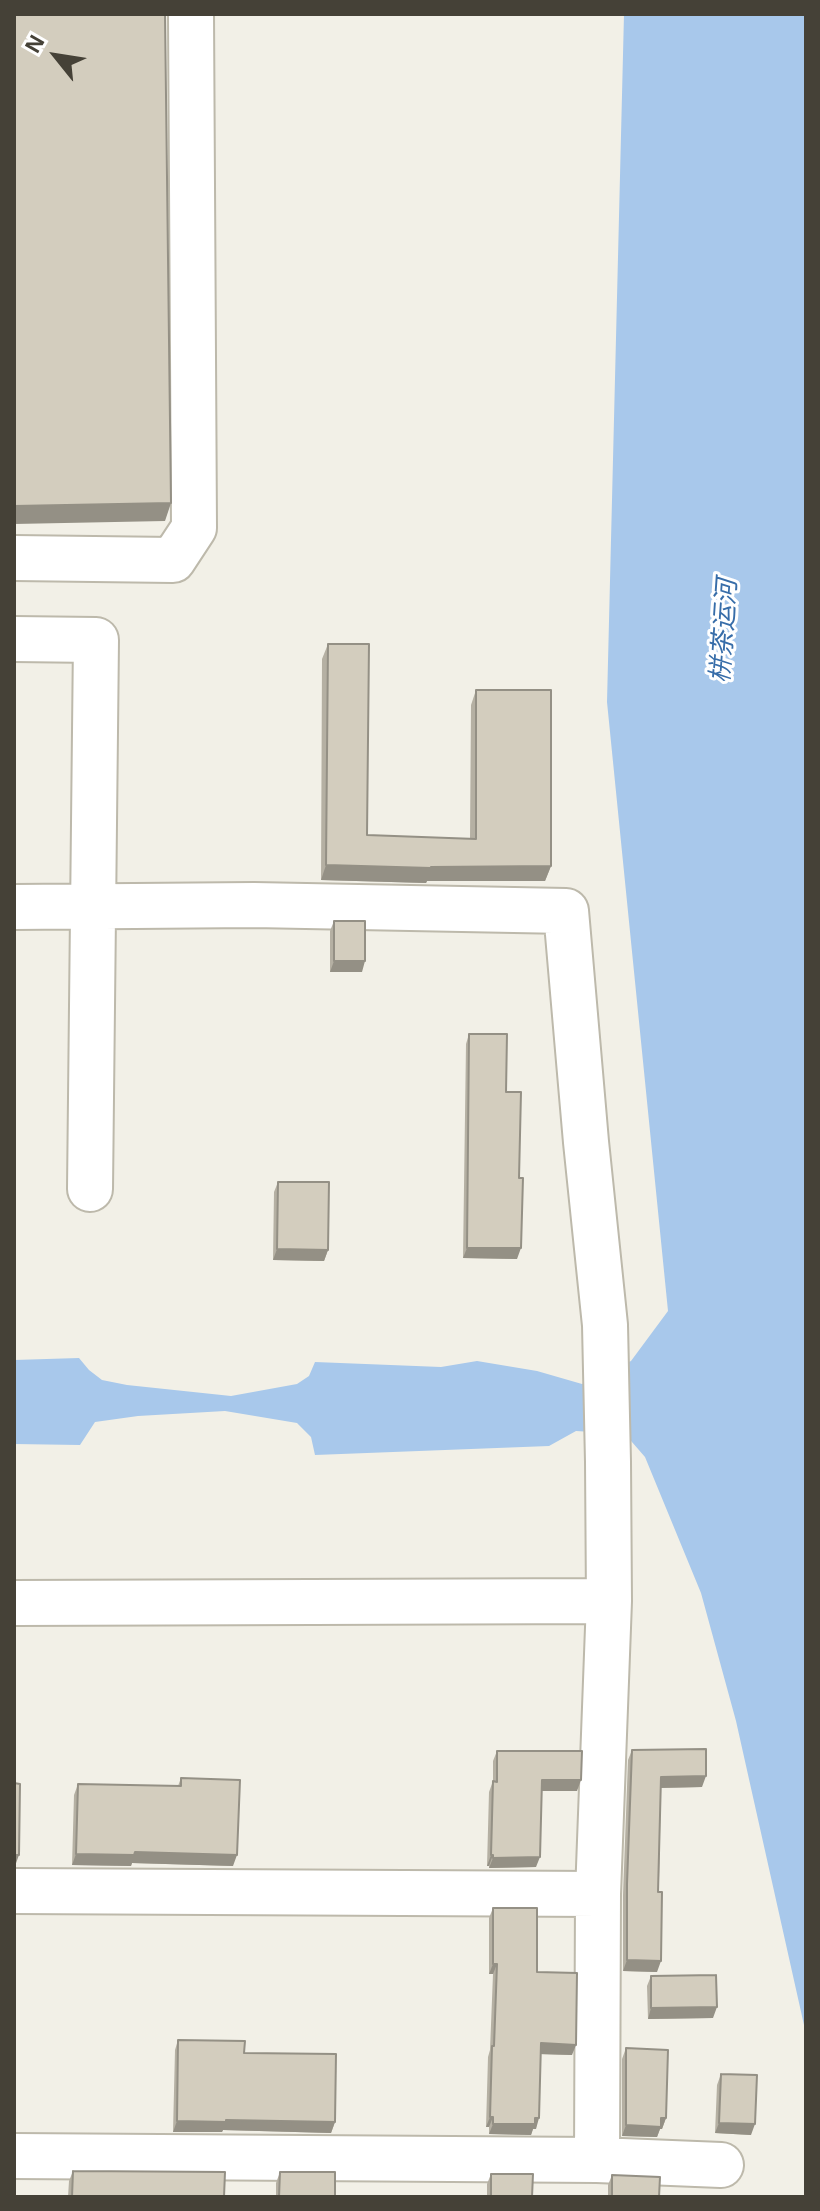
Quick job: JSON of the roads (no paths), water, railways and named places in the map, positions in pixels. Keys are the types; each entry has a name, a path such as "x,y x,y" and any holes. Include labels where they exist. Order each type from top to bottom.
{"street":[{"path":"14,558 173,560 194,528 191,14"},
{"path":"14,639 96,640 90,1189"},
{"path":"14,907 254,905 566,911 605,1325 609,1601 598,1894 597,2160"},
{"path":"14,1603 609,1601"},
{"path":"14,1891 598,1894"},
{"path":"14,2156 597,2160 721,2165"}],"water":[{"name":"栟茶运河","path":"624,14 806,14 806,2034 736,1721 701,1593 645,1457 625,1434 576,1431 549,1446 315,1455 311,1437 297,1423 225,1411 95,1422 80,1445 14,1444 14,1360 79,1358 102,1380 231,1396 297,1384 309,1376 315,1362 441,1367 477,1361 537,1371 582,1384 631,1361 668,1311 607,702"}]}
